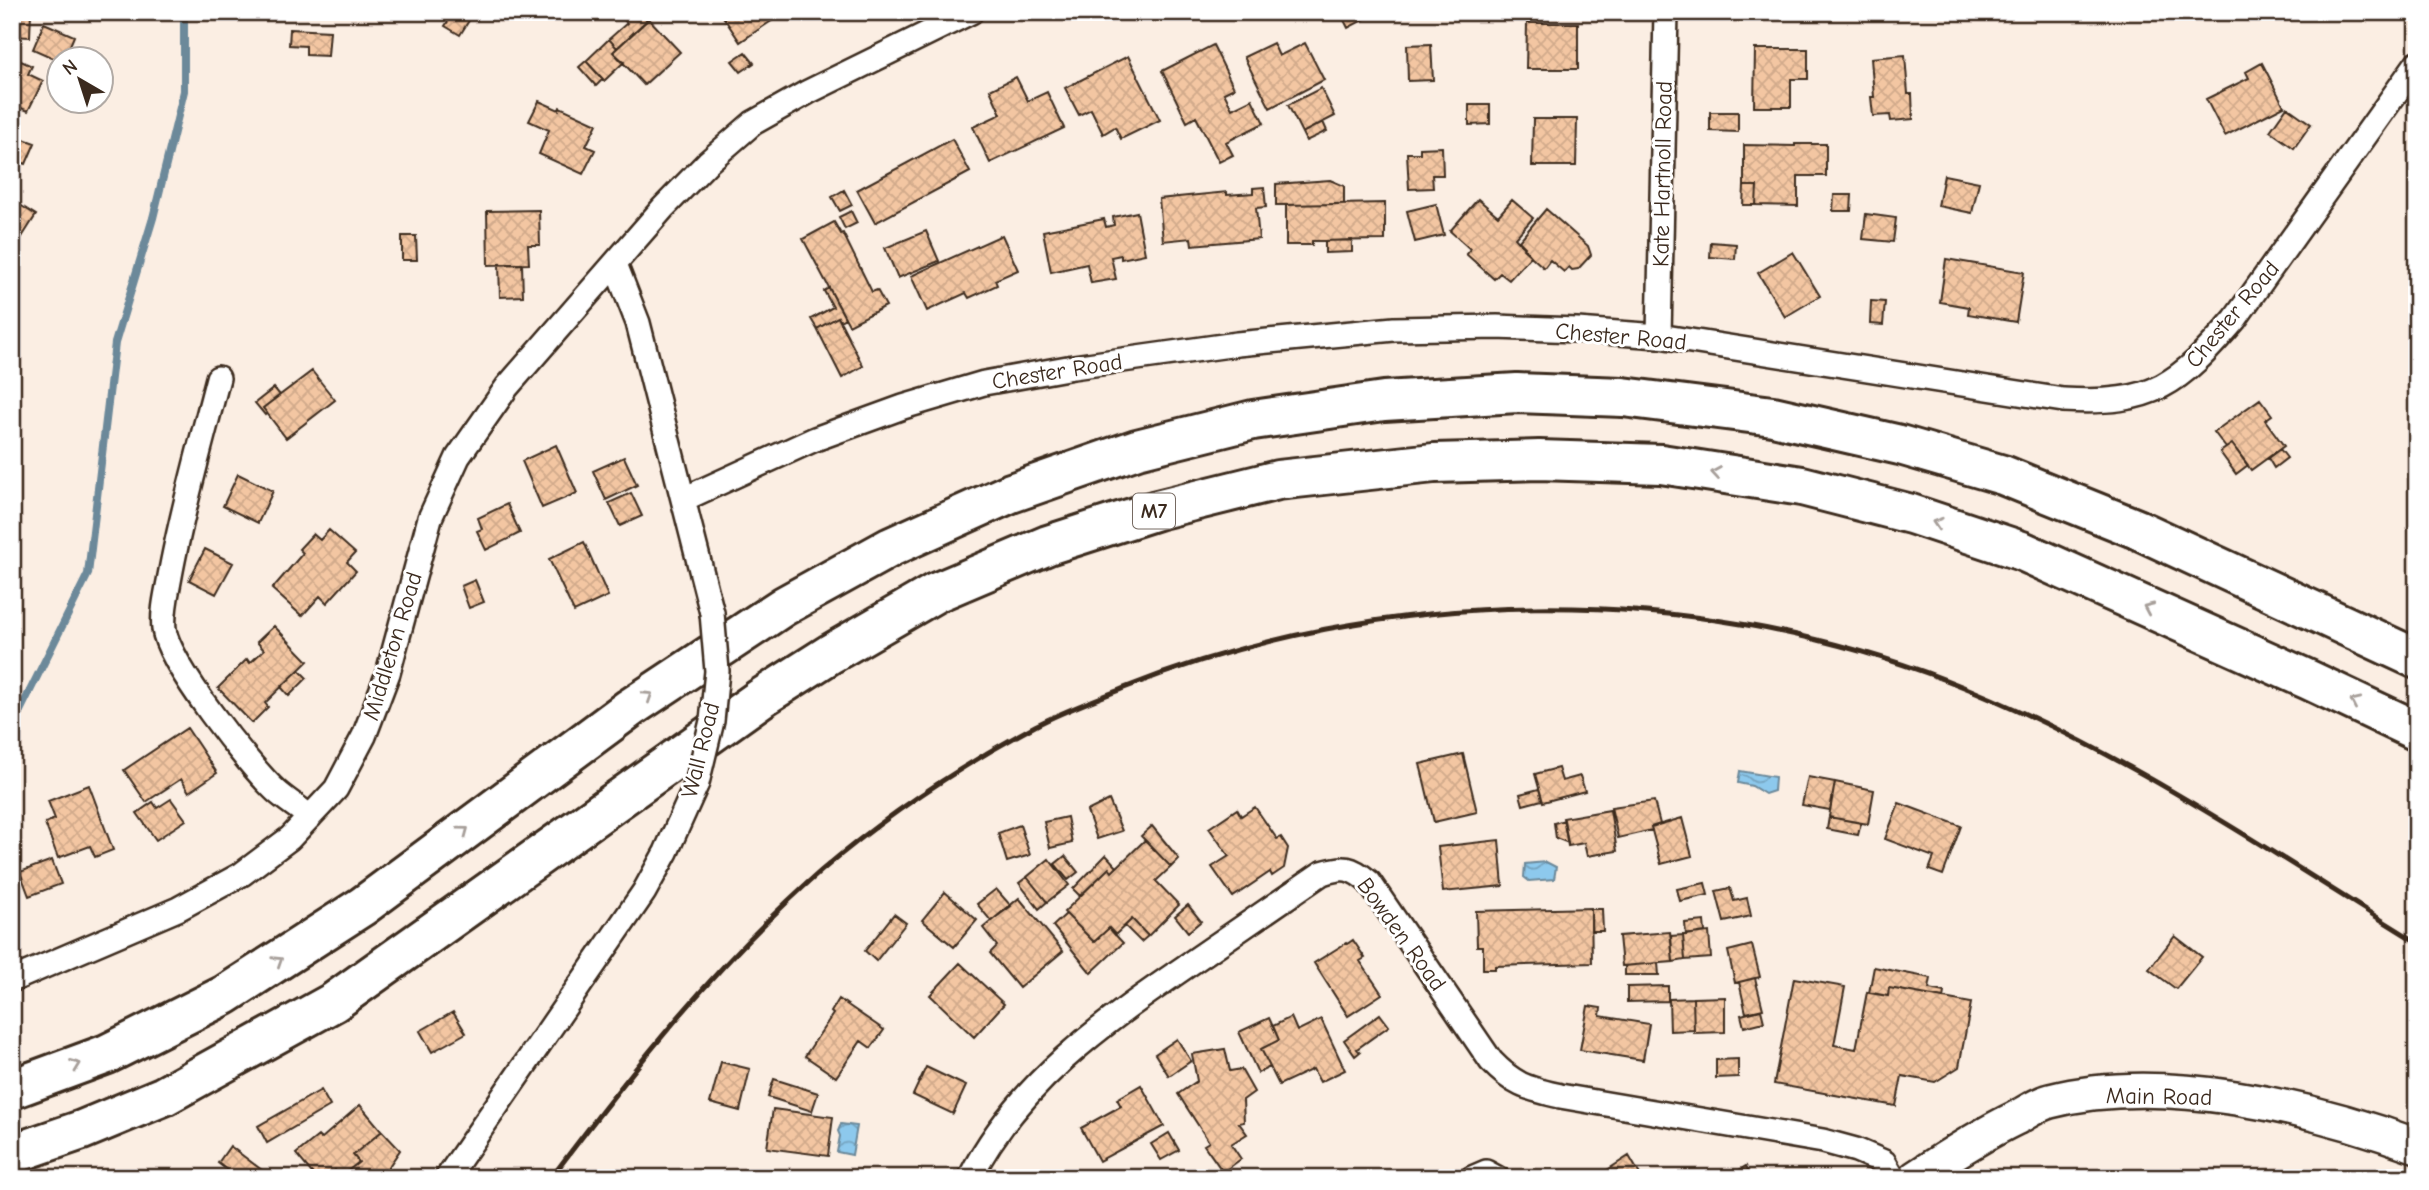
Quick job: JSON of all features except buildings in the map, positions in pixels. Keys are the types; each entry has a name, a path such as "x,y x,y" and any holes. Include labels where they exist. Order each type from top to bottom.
{"highway":[{"path":"12,1089 107,1054 225,995 363,906 630,708 784,606 891,547 1011,493 1124,453 1253,421 1384,401 1517,393 1622,397 1773,416 1912,448 2004,475 2137,529 2417,659"},
{"name":"M7","path":"12,1154 82,1130 164,1096 334,1003 761,698 935,593 1048,545 1157,510 1278,480 1434,463 1539,460 1661,464 1802,486 1911,514 2022,551 2417,731"}],"main road":[{"name":"Main Road","path":"1915,1178 1979,1136 2048,1102 2115,1091 2188,1091 2269,1104 2379,1132 2417,1146"}],"street":[{"name":"Middleton Road","path":"12,980 178,909 242,874 290,838 336,789 364,736 388,673 430,519 458,457 508,387 672,199 708,162 753,124 808,92 971,12"},
{"name":"Kate Hartnoll Road","path":"1659,336 1666,12"},
{"name":"Chester Road","path":"684,499 815,439 903,407 984,383 1073,367 1237,344 1395,329 1497,327 1659,336 2063,400 2094,401 2134,397 2156,391 2183,374 2235,318 2417,63"},
{"name":"Wall Road","path":"447,1178 644,892 698,783 712,721 716,671 712,613 638,323 615,264"},
{"path":"218,378 175,550 164,614 164,631 180,665 253,767 277,792 310,817"},
{"name":"Bowden Road","path":"970,1178 984,1148 1037,1083 1110,1019 1322,873 1339,867 1356,871 1369,882 1491,1061 1507,1078 1528,1088 1560,1096 1845,1147 1884,1162 1894,1178"},
{"path":"1472,1178 1486,1172 1497,1178"}],"water":[{"path":"1740,771 1775,777 1774,791 1765,794 1752,786 1738,783"},
{"path":"1546,862 1556,867 1554,879 1529,881 1524,877 1525,864"},
{"path":"841,1124 857,1126 852,1155 837,1152"}],"waterway":[{"path":"12,727 88,574 115,343 153,218 184,91 184,12"}],"railway":[{"path":"551,1178 678,1017 747,942 845,851 951,775 1057,715 1124,688 1223,654 1325,629 1429,614 1534,608 1640,611 1744,625 1847,647 1946,680 2069,735 2188,800 2417,942"}]}
